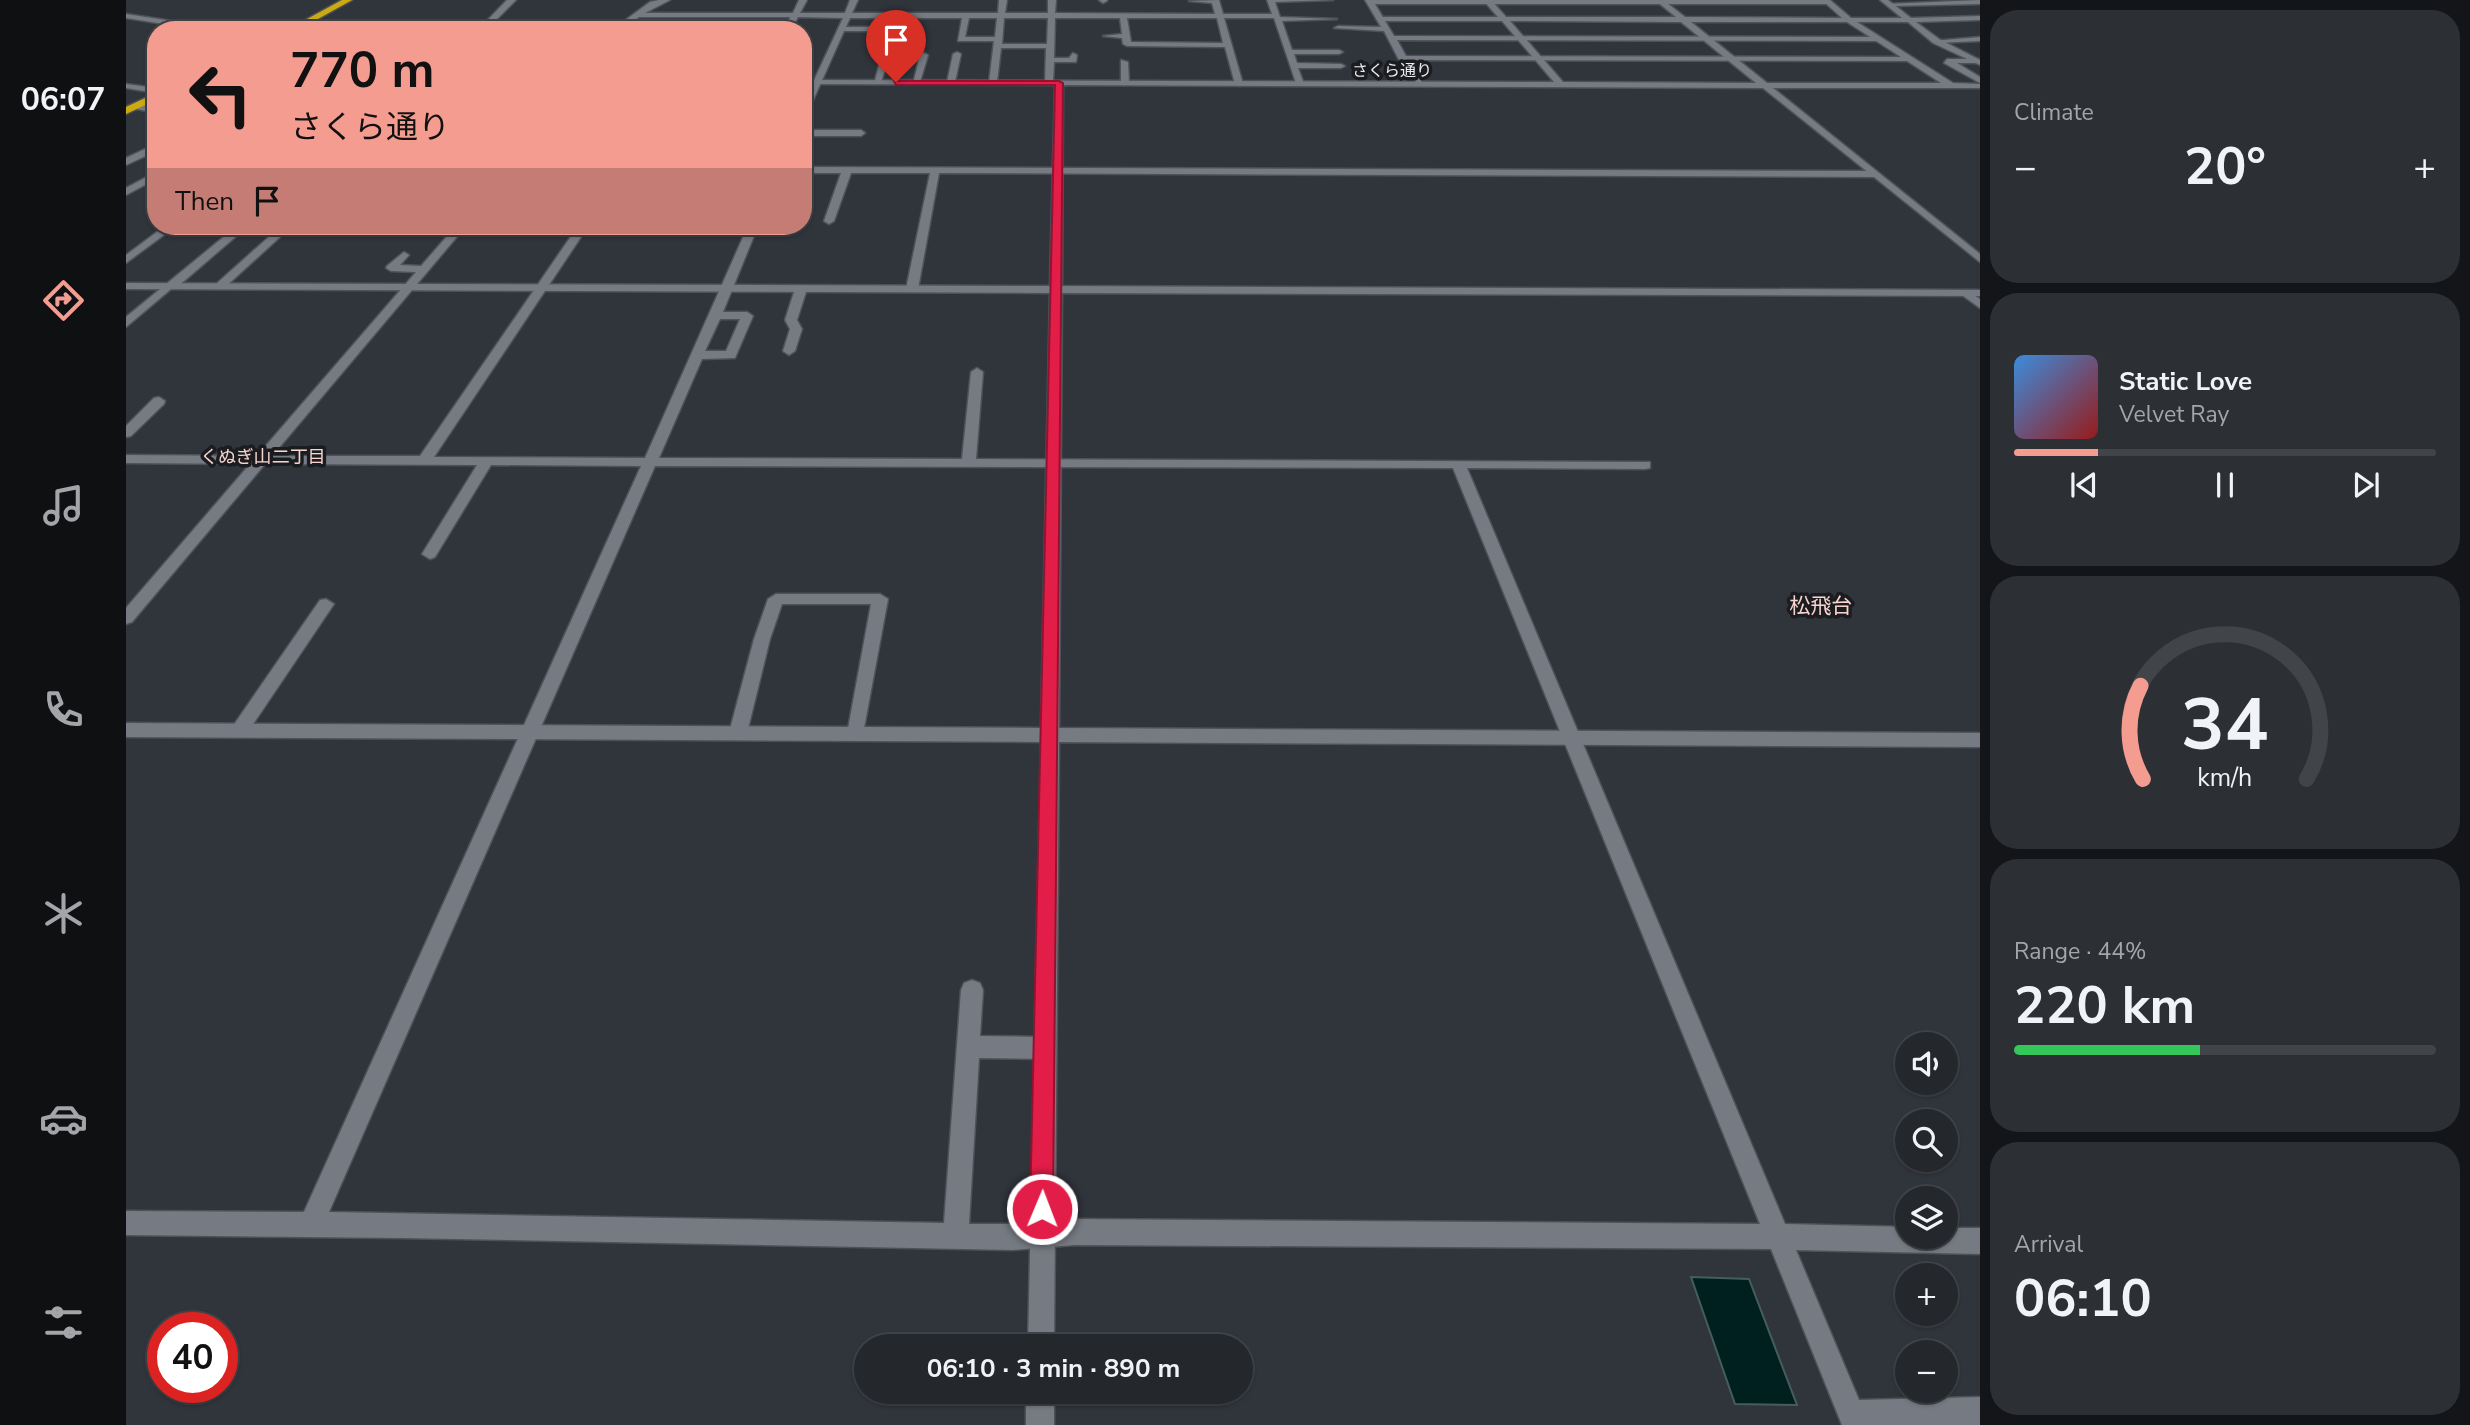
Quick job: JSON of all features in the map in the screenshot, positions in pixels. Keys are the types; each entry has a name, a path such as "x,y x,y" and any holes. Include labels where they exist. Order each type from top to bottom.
{"highway":[{"path":"308,21 348,0"},
{"path":"130,108 147,100"}],"street":[{"path":"489,21 502,5 512,0"},
{"path":"629,21 653,4 666,0"},
{"path":"792,21 803,0"},
{"path":"812,93 854,0"},
{"path":"993,82 1003,0"},
{"path":"1300,84 1270,0 1328,0"},
{"path":"1369,1 1827,1 1849,20 1951,86"},
{"path":"1369,1 1419,84"},
{"path":"1488,1 1561,85"},
{"path":"1661,1 1980,259"},
{"path":"1887,2 1979,1"},
{"path":"1887,2 1936,41 1978,62"},
{"path":"726,19 736,4"},
{"path":"760,19 769,4"},
{"path":"1170,5 1173,25"},
{"path":"1192,5 1333,19"},
{"path":"1098,24 1172,16 1218,6"},
{"path":"1218,6 1239,84"},
{"path":"638,15 726,19 952,11 966,15 1001,15 1051,7 1078,7"},
{"path":"1051,7 1124,20"},
{"path":"1041,1334 1057,170 1054,83 1050,60 1051,7"},
{"path":"1276,15 1336,10"},
{"path":"841,29 887,29 893,15"},
{"path":"966,15 961,39 1051,46"},
{"path":"126,16 159,21"},
{"path":"1380,19 1980,18"},
{"path":"1124,20 1126,44 1228,45"},
{"path":"1338,28 1385,29"},
{"path":"1175,35 1177,45"},
{"path":"1107,36 1126,36"},
{"path":"1391,38 1879,39"},
{"path":"1936,41 1980,39"},
{"path":"1967,40 1980,45"},
{"path":"877,82 887,51"},
{"path":"1289,52 1339,52"},
{"path":"951,82 957,54"},
{"path":"916,82 924,55"},
{"path":"1050,60 1073,60 1073,55"},
{"path":"1402,58 1909,59"},
{"path":"1978,62 1947,61 1980,84"},
{"path":"1124,62 1125,83"},
{"path":"1293,65 1341,66"},
{"name":"さくら通り","path":"812,82 1980,84"},
{"path":"128,86 147,93"},
{"path":"812,133 861,133"},
{"path":"126,162 147,152"},
{"path":"812,170 1875,174"},
{"path":"829,221 847,170"},
{"path":"912,289 936,170"},
{"path":"126,171 147,173"},
{"path":"126,192 147,179"},
{"path":"126,260 159,235"},
{"path":"126,323 232,235"},
{"path":"126,618 453,235"},
{"path":"425,459 577,235"},
{"path":"311,1224 699,355 749,235"},
{"path":"220,286 275,237"},
{"path":"404,255 391,268 424,269"},
{"path":"126,286 1980,293"},
{"path":"789,351 796,329 791,320 801,289"},
{"path":"1966,293 1980,305"},
{"path":"699,355 732,355 747,316 716,315"},
{"path":"969,463 977,372"},
{"path":"126,432 159,401"},
{"path":"126,459 1645,465"},
{"path":"430,554 488,460"},
{"path":"1458,464 1853,1419 1980,1411"},
{"path":"738,733 762,639 776,599 880,600 856,734"},
{"path":"239,731 331,604 308,604"},
{"path":"126,730 1980,740"},
{"path":"956,1236 972,990"},
{"path":"968,1047 1044,1048"},
{"path":"126,1223 956,1236 1075,1232 1777,1236 1980,1241"},
{"path":"1040,1425 1041,1404"}],"shaded area":[{"path":"1691,1277 1749,1279 1797,1405 1735,1404"}],"district":[{"name":"くぬぎ山二丁目","path":"263,457"},
{"name":"松飛台","path":"1821,606"}],"route":[{"path":"896,82 1059,83 1042,1209"}]}
